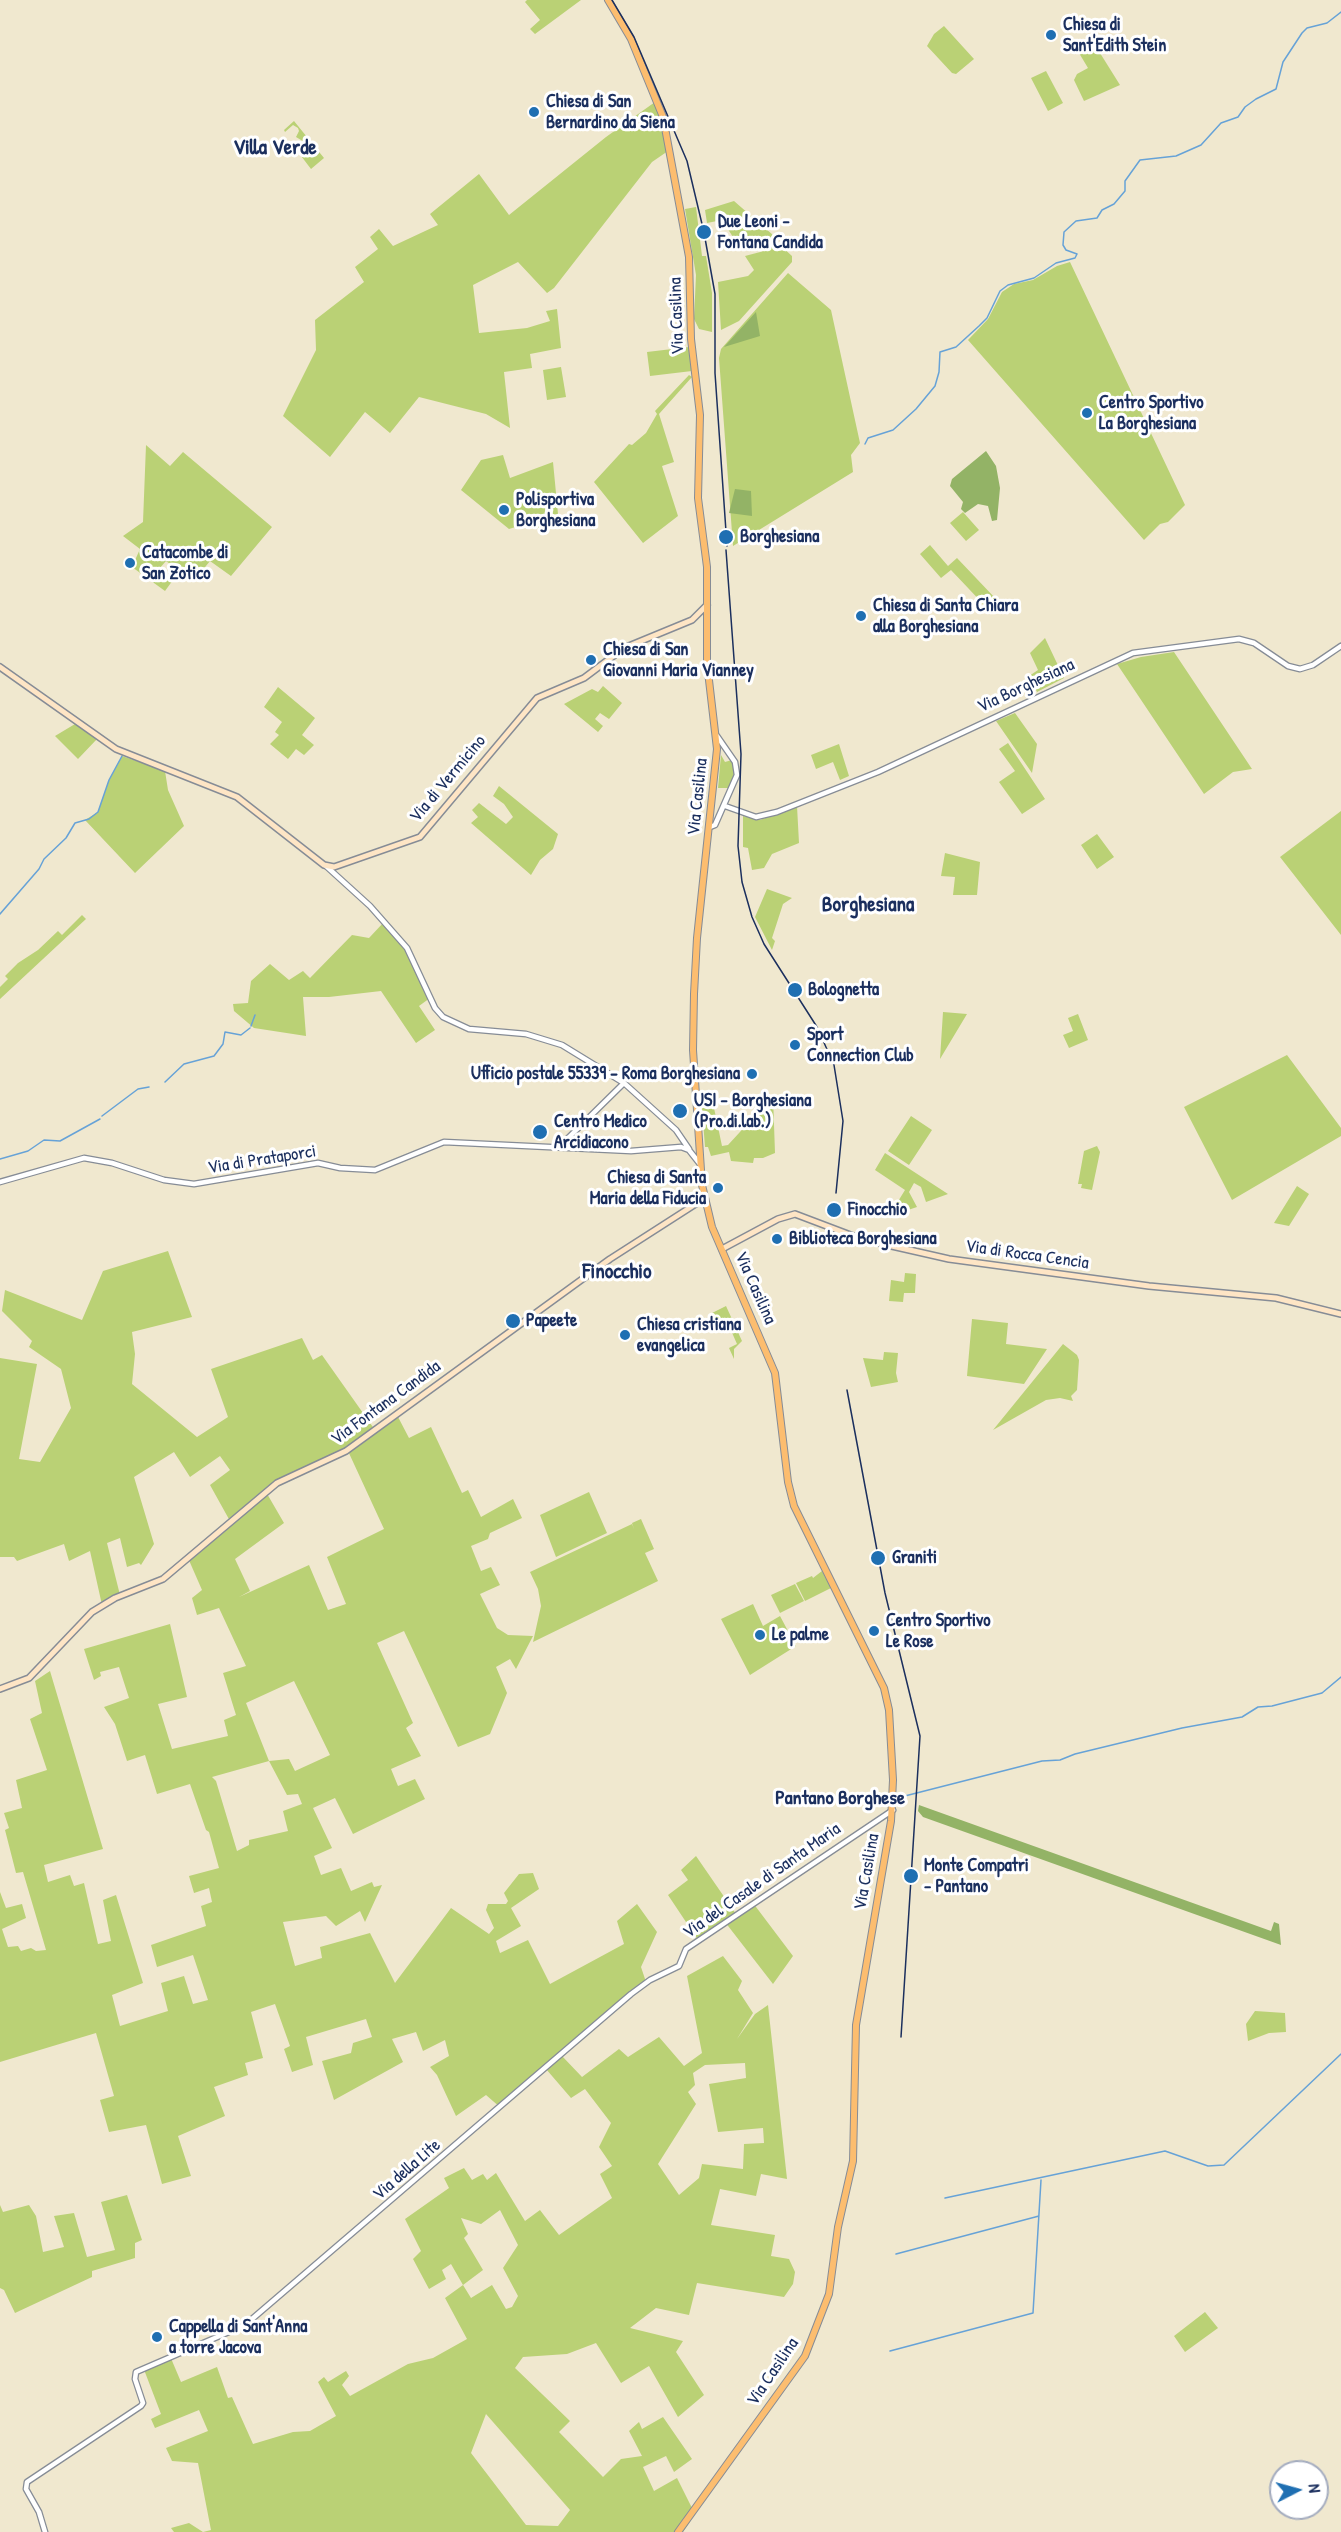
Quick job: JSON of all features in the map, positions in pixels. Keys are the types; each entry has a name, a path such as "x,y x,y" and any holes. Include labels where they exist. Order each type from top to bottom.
{"main road":[{"name":"Via Casilina","path":"609,0 631,39 662,114 686,238 691,343 700,407 698,498 707,564 707,663 717,736 717,766 696,941 693,1012 699,1164 705,1198 722,1249 776,1375 788,1486 794,1506 885,1689 889,1717 893,1810 856,2022 855,2146 827,2302 811,2344 801,2362 678,2532"},
{"name":"Via di Vermicino","path":"692,620 699,616 707,605"},
{"name":"Via di Vermicino","path":"699,616 707,616"},
{"name":"Via di Vermicino","path":"0,666 119,750 215,787 245,802 324,865 334,870 341,865 423,834 539,697 584,678 625,647 707,616"},
{"name":"Via Fontana Candida","path":"0,1689 29,1678 92,1612 115,1598 163,1579 277,1483 348,1450 609,1260 705,1198"},
{"name":"Via di Rocca Cencia","path":"722,1249 780,1218 795,1214 858,1238 949,1259 1149,1286 1276,1298 1341,1314"}],"street":[{"name":"Via Borghesiana","path":"724,806 759,817 780,811 878,772 1133,652 1237,639 1256,644 1286,665 1301,669 1314,664 1341,646"},
{"path":"711,827 716,825 735,784 736,768 717,736"},
{"path":"334,870 409,950 435,1008 446,1019 469,1029 524,1034 554,1041 624,1083 676,1130 699,1164"},
{"path":"561,1145 624,1083"},
{"name":"Via di Prataporci","path":"0,1182 81,1159 112,1163 164,1180 201,1184 318,1163 344,1168 377,1169 444,1142 479,1145 561,1145 631,1151 681,1147 689,1150"},
{"name":"Via del Casale di Santa Maria","path":"682,1961 686,1949 698,1940 893,1810"},
{"name":"Via della Lite","path":"45,2532 40,2513 26,2485 36,2475 135,2412 143,2403 135,2375 145,2366 237,2329 251,2320 631,1994 653,1978 675,1968 682,1961"}],"green space":[{"path":"527,0 581,0 535,34 530,29 540,20 525,2"},
{"path":"944,26 974,59 956,74 952,73 927,46 934,34"},
{"path":"1095,45 1120,85 1084,101 1074,80 1077,74 1088,68 1079,53"},
{"path":"1046,71 1063,103 1048,111 1031,78"},
{"path":"655,102 668,151 652,162 554,288 547,293 518,262 473,285 479,333 527,328 550,321 546,311 557,309 561,348 530,354 532,368 504,372 510,428 486,414 419,397 390,433 365,412 330,457 283,416 316,350 315,320 364,282 355,267 378,249 370,237 379,229 393,246 438,225 430,214 479,174 509,215 606,137"},
{"path":"294,121 324,158 311,169 295,148 303,150 306,147 306,143 296,137 298,128 293,125 285,132 284,130"},
{"path":"734,201 773,235 763,246 742,251 722,220 707,223 705,210"},
{"path":"696,207 702,256 706,256 712,293 712,332 699,329 694,319 696,275 685,209"},
{"path":"771,244 781,246 792,256 792,262 739,321 721,330 718,282 748,276 754,270 745,256 764,251"},
{"name":"Centro Sportivo La Borghesiana","path":"1070,262 1185,505 1168,522 1160,524 1144,540 968,340 988,319 1002,292 1014,284 1033,280 1057,266"},
{"path":"788,273 831,310 860,443 851,455 853,472 733,546 719,358 721,349"},
{"path":"756,312 760,336 724,347"},
{"path":"689,347 692,371 650,376 647,352"},
{"path":"561,367 566,397 547,400 543,370"},
{"path":"689,375 692,377 659,414 674,462 662,466 678,516 643,543 594,482 629,444 632,445 646,433 657,414 655,411"},
{"path":"146,445 170,466 183,452 272,527 231,576 210,561 193,582 166,561 159,569 173,580 165,591 132,567 140,549 123,536 143,522"},
{"path":"986,451 996,466 1000,488 997,520 992,521 988,506 978,504 965,513 961,509 963,502 950,486 952,479"},
{"name":"Polisportiva Borghesiana","path":"503,455 510,478 553,462 558,514 541,530 532,522 509,529 461,490 481,460"},
{"path":"735,489 751,491 752,516 729,513"},
{"path":"963,512 979,530 966,541 950,523"},
{"path":"930,545 948,566 957,558 995,598 986,607 951,570 941,578 920,554"},
{"path":"1045,638 1064,678 1037,692 1029,676 1038,670 1030,653"},
{"path":"1174,652 1252,769 1233,772 1204,794 1117,664 1141,657"},
{"path":"603,686 622,703 609,719 600,713 595,719 603,726 598,732 564,704 592,689 598,692"},
{"path":"278,687 315,718 302,735 314,745 304,755 296,749 288,759 270,744 279,735 275,732 282,722 264,707"},
{"path":"1015,713 1037,744 1032,773 996,721"},
{"path":"75,724 97,739 78,759 55,736"},
{"path":"1008,743 1045,799 1022,814 999,782 1015,771 999,749"},
{"path":"839,744 849,776 840,780 833,762 816,769 811,755"},
{"path":"721,755 725,762 732,760 734,763 736,774 730,788 718,788"},
{"path":"122,756 165,771 168,790 184,826 135,873 85,820 98,812 109,780"},
{"path":"499,786 558,834 553,849 540,860 531,875 471,823 478,817 472,810 479,803 506,824 513,817 504,804 493,796"},
{"path":"797,806 799,843 772,854 764,868 752,870 748,848 743,847 743,816 760,820"},
{"path":"1341,811 1341,935 1280,857"},
{"path":"1097,834 1114,857 1097,869 1081,845"},
{"path":"945,853 980,862 977,895 953,895 955,877 941,876"},
{"path":"767,889 792,898 783,904 772,938 775,941 772,950 755,917"},
{"path":"82,915 86,919 0,999 0,987 8,979 5,976 58,931 62,935"},
{"path":"384,922 405,946 430,998 419,1006 435,1030 416,1043 381,991 329,997 303,997 306,1036 254,1028 234,1011 233,1004 248,1003 251,981 270,964 289,980 303,971 310,978 352,935 369,938"},
{"path":"943,1012 967,1014 940,1059"},
{"path":"1078,1014 1088,1040 1069,1048 1063,1035 1073,1031 1068,1018"},
{"path":"1287,1055 1341,1128 1341,1136 1232,1200 1184,1107"},
{"path":"773,1096 775,1153 763,1158 754,1158 753,1163 731,1161 729,1152 711,1156 708,1147 705,1147 702,1108 714,1108 722,1146 728,1145"},
{"path":"911,1116 932,1130 909,1165 888,1151"},
{"path":"1097,1146 1100,1152 1092,1190 1081,1188 1082,1184 1078,1184 1084,1151"},
{"path":"885,1153 948,1194 926,1202 921,1187 914,1183 909,1192 917,1207 908,1210 897,1203 905,1190 875,1170"},
{"path":"1297,1186 1309,1194 1289,1226 1274,1223"},
{"path":"168,1251 192,1317 132,1332 135,1354 132,1384 197,1437 228,1417 211,1369 302,1338 313,1360 322,1355 375,1430 397,1415 409,1438 431,1427 462,1493 468,1490 481,1517 513,1499 522,1518 490,1533 488,1539 471,1546 481,1571 491,1567 500,1585 480,1594 497,1628 508,1635 533,1636 516,1669 510,1659 496,1667 507,1693 490,1734 458,1747 404,1631 377,1643 413,1723 406,1728 421,1756 391,1769 398,1786 415,1779 425,1799 353,1834 335,1798 313,1808 332,1848 314,1856 321,1875 341,1868 351,1891 372,1882 374,1887 382,1885 365,1922 360,1911 336,1926 326,1916 283,1922 295,1966 322,1958 320,1947 370,1933 395,1983 451,1908 489,1934 494,1928 486,1910 488,1904 506,1904 508,1901 504,1893 519,1874 533,1873 539,1889 511,1908 521,1926 496,1941 500,1953 528,1940 550,1984 624,1944 617,1921 637,1904 657,1932 641,1967 646,1982 562,2056 582,2077 619,2049 628,2057 659,2037 684,2066 702,2053 687,1976 723,1956 742,1981 738,1990 753,2013 737,2039 755,2014 768,2005 787,2179 761,2174 756,2196 720,2189 711,2225 775,2235 771,2256 789,2259 795,2272 793,2284 784,2297 697,2283 689,2315 656,2308 630,2328 683,2341 676,2352 704,2395 678,2417 649,2366 621,2383 596,2343 567,2354 523,2357 515,2368 570,2421 559,2432 603,2477 621,2459 642,2456 629,2431 639,2422 642,2429 663,2417 692,2459 674,2472 666,2456 643,2467 654,2491 677,2478 695,2514 683,2532 203,2532 211,2530 198,2463 172,2461 166,2448 208,2431 199,2410 155,2428 151,2419 161,2414 143,2367 170,2356 181,2382 217,2367 228,2398 232,2397 253,2444 293,2432 310,2431 336,2416 318,2382 324,2377 328,2382 346,2371 349,2376 342,2385 350,2396 408,2364 433,2358 467,2339 445,2298 463,2285 451,2264 442,2270 446,2279 429,2289 413,2259 421,2251 405,2219 449,2188 444,2178 464,2168 472,2180 483,2174 487,2180 496,2173 525,2221 540,2210 559,2235 612,2198 600,2174 612,2166 599,2147 611,2123 585,2089 571,2098 546,2069 501,2108 486,2095 456,2116 437,2075 430,2067 449,2056 445,2040 423,2051 416,2032 392,2039 403,2062 334,2100 322,2061 351,2053 353,2043 372,2037 366,2019 306,2037 313,2065 292,2072 284,2049 290,2046 275,2004 251,2012 263,2058 245,2063 248,2075 214,2087 225,2116 178,2136 191,2176 162,2184 146,2125 109,2132 100,2100 114,2096 96,2033 0,2062 0,1892 6,1908 22,1904 26,1918 2,1929 8,1947 18,1946 21,1951 31,1948 36,1951 46,1950 23,1872 16,1873 5,1830 9,1828 4,1813 22,1808 16,1780 47,1770 30,1719 42,1713 35,1681 50,1671 103,1849 44,1865 48,1882 70,1875 74,1886 84,1883 98,1944 111,1941 103,1900 116,1895 143,1983 112,1995 120,2026 168,2011 161,1983 184,1976 193,2004 208,2000 193,1955 157,1967 151,1945 206,1926 201,1906 212,1902 209,1888 194,1893 189,1876 219,1868 209,1832 206,1830 190,1784 157,1794 145,1755 127,1761 115,1724 104,1707 129,1698 119,1667 100,1672 101,1676 94,1680 84,1649 170,1624 187,1697 158,1704 172,1749 228,1736 224,1720 236,1715 223,1673 246,1666 219,1608 197,1615 192,1598 202,1590 188,1558 230,1521 210,1485 230,1470 220,1456 190,1477 174,1452 134,1477 154,1544 141,1565 139,1563 127,1567 120,1538 107,1543 120,1595 102,1605 90,1551 69,1561 64,1544 17,1561 14,1557 0,1557 0,1358 37,1364 19,1459 40,1462 71,1408 61,1369 29,1347 32,1341 2,1311 5,1290 82,1320 103,1271","holes":["348,1451 384,1529 327,1557 346,1604 328,1610 309,1565 239,1597 250,1591 235,1559 284,1523 266,1492 299,1472","294,1681 330,1755 295,1771 289,1759 269,1761 246,1703","269,1761 287,1795 298,1794 302,1804 283,1811 288,1831 249,1840 249,1845 237,1851 216,1781 212,1777","745,2063 746,2078 709,2084 718,2132 763,2128 764,2143 744,2144 743,2169 702,2164 699,2178 679,2195 658,2164 696,2104 688,2092 695,2085 693,2073 705,2065","500,2210 518,2245 503,2268 518,2296 512,2307 506,2309 492,2285 471,2298 463,2285 483,2270 464,2238 468,2234 461,2218 481,2224","486,2414 570,2510 558,2526 526,2525 471,2453"]},
{"path":"905,1273 916,1274 915,1293 904,1293 903,1302 889,1301 891,1280 904,1282"},
{"path":"726,1306 742,1341 734,1349 734,1359 729,1348 737,1344 726,1319 717,1323 712,1313"},
{"path":"972,1319 1008,1323 1006,1344 1047,1349 1024,1384 967,1376"},
{"path":"1063,1344 1077,1355 1079,1360 1077,1390 1071,1396 1073,1401 1060,1398 1046,1400 993,1430"},
{"path":"884,1352 898,1353 896,1373 898,1382 871,1387 863,1358 883,1360"},
{"path":"589,1492 607,1533 556,1557 540,1515"},
{"path":"641,1519 654,1549 645,1553 658,1581 533,1642 541,1606 538,1589 530,1572 632,1524 634,1529 632,1523"},
{"path":"822,1571 831,1588 805,1601 796,1583 812,1576 813,1578"},
{"path":"795,1584 804,1601 780,1613 771,1595"},
{"name":"Le palme","path":"753,1604 763,1626 780,1616 796,1646 750,1675 721,1619"},
{"path":"919,1805 1271,1931 1274,1922 1279,1924 1281,1945 923,1817 918,1811"},
{"path":"696,1856 736,1914 753,1903 793,1956 773,1984 725,1922 698,1940 668,1895 688,1880 681,1870"},
{"path":"1255,2011 1285,2013 1286,2032 1269,2033 1248,2041 1246,2024"},
{"path":"127,2195 142,2240 135,2243 135,2258 92,2271 92,2277 15,2313 4,2290 0,2288 0,2205 3,2212 29,2205 36,2216 43,2252 64,2247 54,2216 74,2213 87,2257 115,2250 101,2202"},
{"path":"1205,2312 1218,2328 1185,2352 1174,2336"},
{"path":"189,2523 203,2532 174,2532 171,2528"}],"waterway":[{"path":"865,444 868,438 893,430 916,409 935,386 939,372 940,352 956,347 987,318 1000,291 1008,285 1034,278 1056,263 1075,258 1077,254 1066,250 1063,245 1064,232 1076,221 1097,218 1102,210 1114,204 1125,191 1125,181 1140,160 1176,156 1201,145 1221,123 1238,117 1245,107 1276,89 1283,62 1307,28 1327,23 1341,12"},
{"path":"0,914 39,869 44,859 66,838 75,823 89,819 98,812 109,780 122,756"},
{"path":"251,1026 255,1015"},
{"path":"165,1082 184,1064 214,1056 223,1044 225,1032 241,1035 250,1028"},
{"path":"102,1116 138,1089 149,1087"},
{"path":"0,1159 28,1151 44,1140 60,1141 100,1119"},
{"path":"897,1798 1042,1761 1060,1760 1075,1754 1182,1728 1242,1717 1258,1707 1272,1706 1322,1693 1341,1677"},
{"path":"870,1802 890,1799"},
{"path":"945,2198 1165,2151 1208,2166 1224,2165 1341,2054"},
{"path":"890,2351 1033,2313 1041,2180"},
{"path":"896,2254 1039,2216"}],"railway":[{"path":"612,0 634,37 687,161 702,224"},
{"path":"703,227 715,294 715,373 727,546"},
{"path":"726,550 741,754 738,846 742,882 752,917 764,944 817,1027 834,1065 843,1121 836,1193"},
{"path":"847,1390 885,1593 920,1736 901,2037"}],"place":[{"name":"Chiesa di Sant'Edith Stein","path":"1051,35"},
{"name":"Chiesa di San Bernardino da Siena","path":"534,112"},
{"name":"Due Leoni - Fontana Candida","path":"704,232"},
{"name":"Centro Sportivo La Borghesiana","path":"1087,413"},
{"name":"Polisportiva Borghesiana","path":"504,510"},
{"name":"Borghesiana","path":"726,537"},
{"name":"Catacombe di San Zotico","path":"130,563"},
{"name":"Chiesa di Santa Chiara alla Borghesiana","path":"861,616"},
{"name":"Chiesa di San Giovanni Maria Vianney","path":"591,660"},
{"name":"Bolognetta","path":"795,990"},
{"name":"Sport Connection Club","path":"795,1045"},
{"name":"Ufficio postale 55339 – Roma Borghesiana","path":"752,1074"},
{"name":"USI - Borghesiana (Pro.di.lab.)","path":"680,1111"},
{"name":"Centro Medico Arcidiacono","path":"540,1132"},
{"name":"Chiesa di Santa Maria della Fiducia","path":"718,1188"},
{"name":"Finocchio","path":"834,1210"},
{"name":"Biblioteca Borghesiana","path":"777,1239"},
{"name":"Papeete","path":"513,1321"},
{"name":"Chiesa cristiana evangelica","path":"625,1335"},
{"name":"Graniti","path":"878,1558"},
{"name":"Centro Sportivo Le Rose","path":"874,1631"},
{"name":"Le palme","path":"760,1635"},
{"name":"Monte Compatri - Pantano","path":"911,1876"},
{"name":"Cappella di Sant'Anna a torre Jacova","path":"157,2337"}],"district":[{"name":"Villa Verde","path":"275,148"},
{"name":"Borghesiana","path":"868,905"},
{"name":"Finocchio","path":"617,1272"},
{"name":"Pantano Borghese","path":"840,1799"}]}
